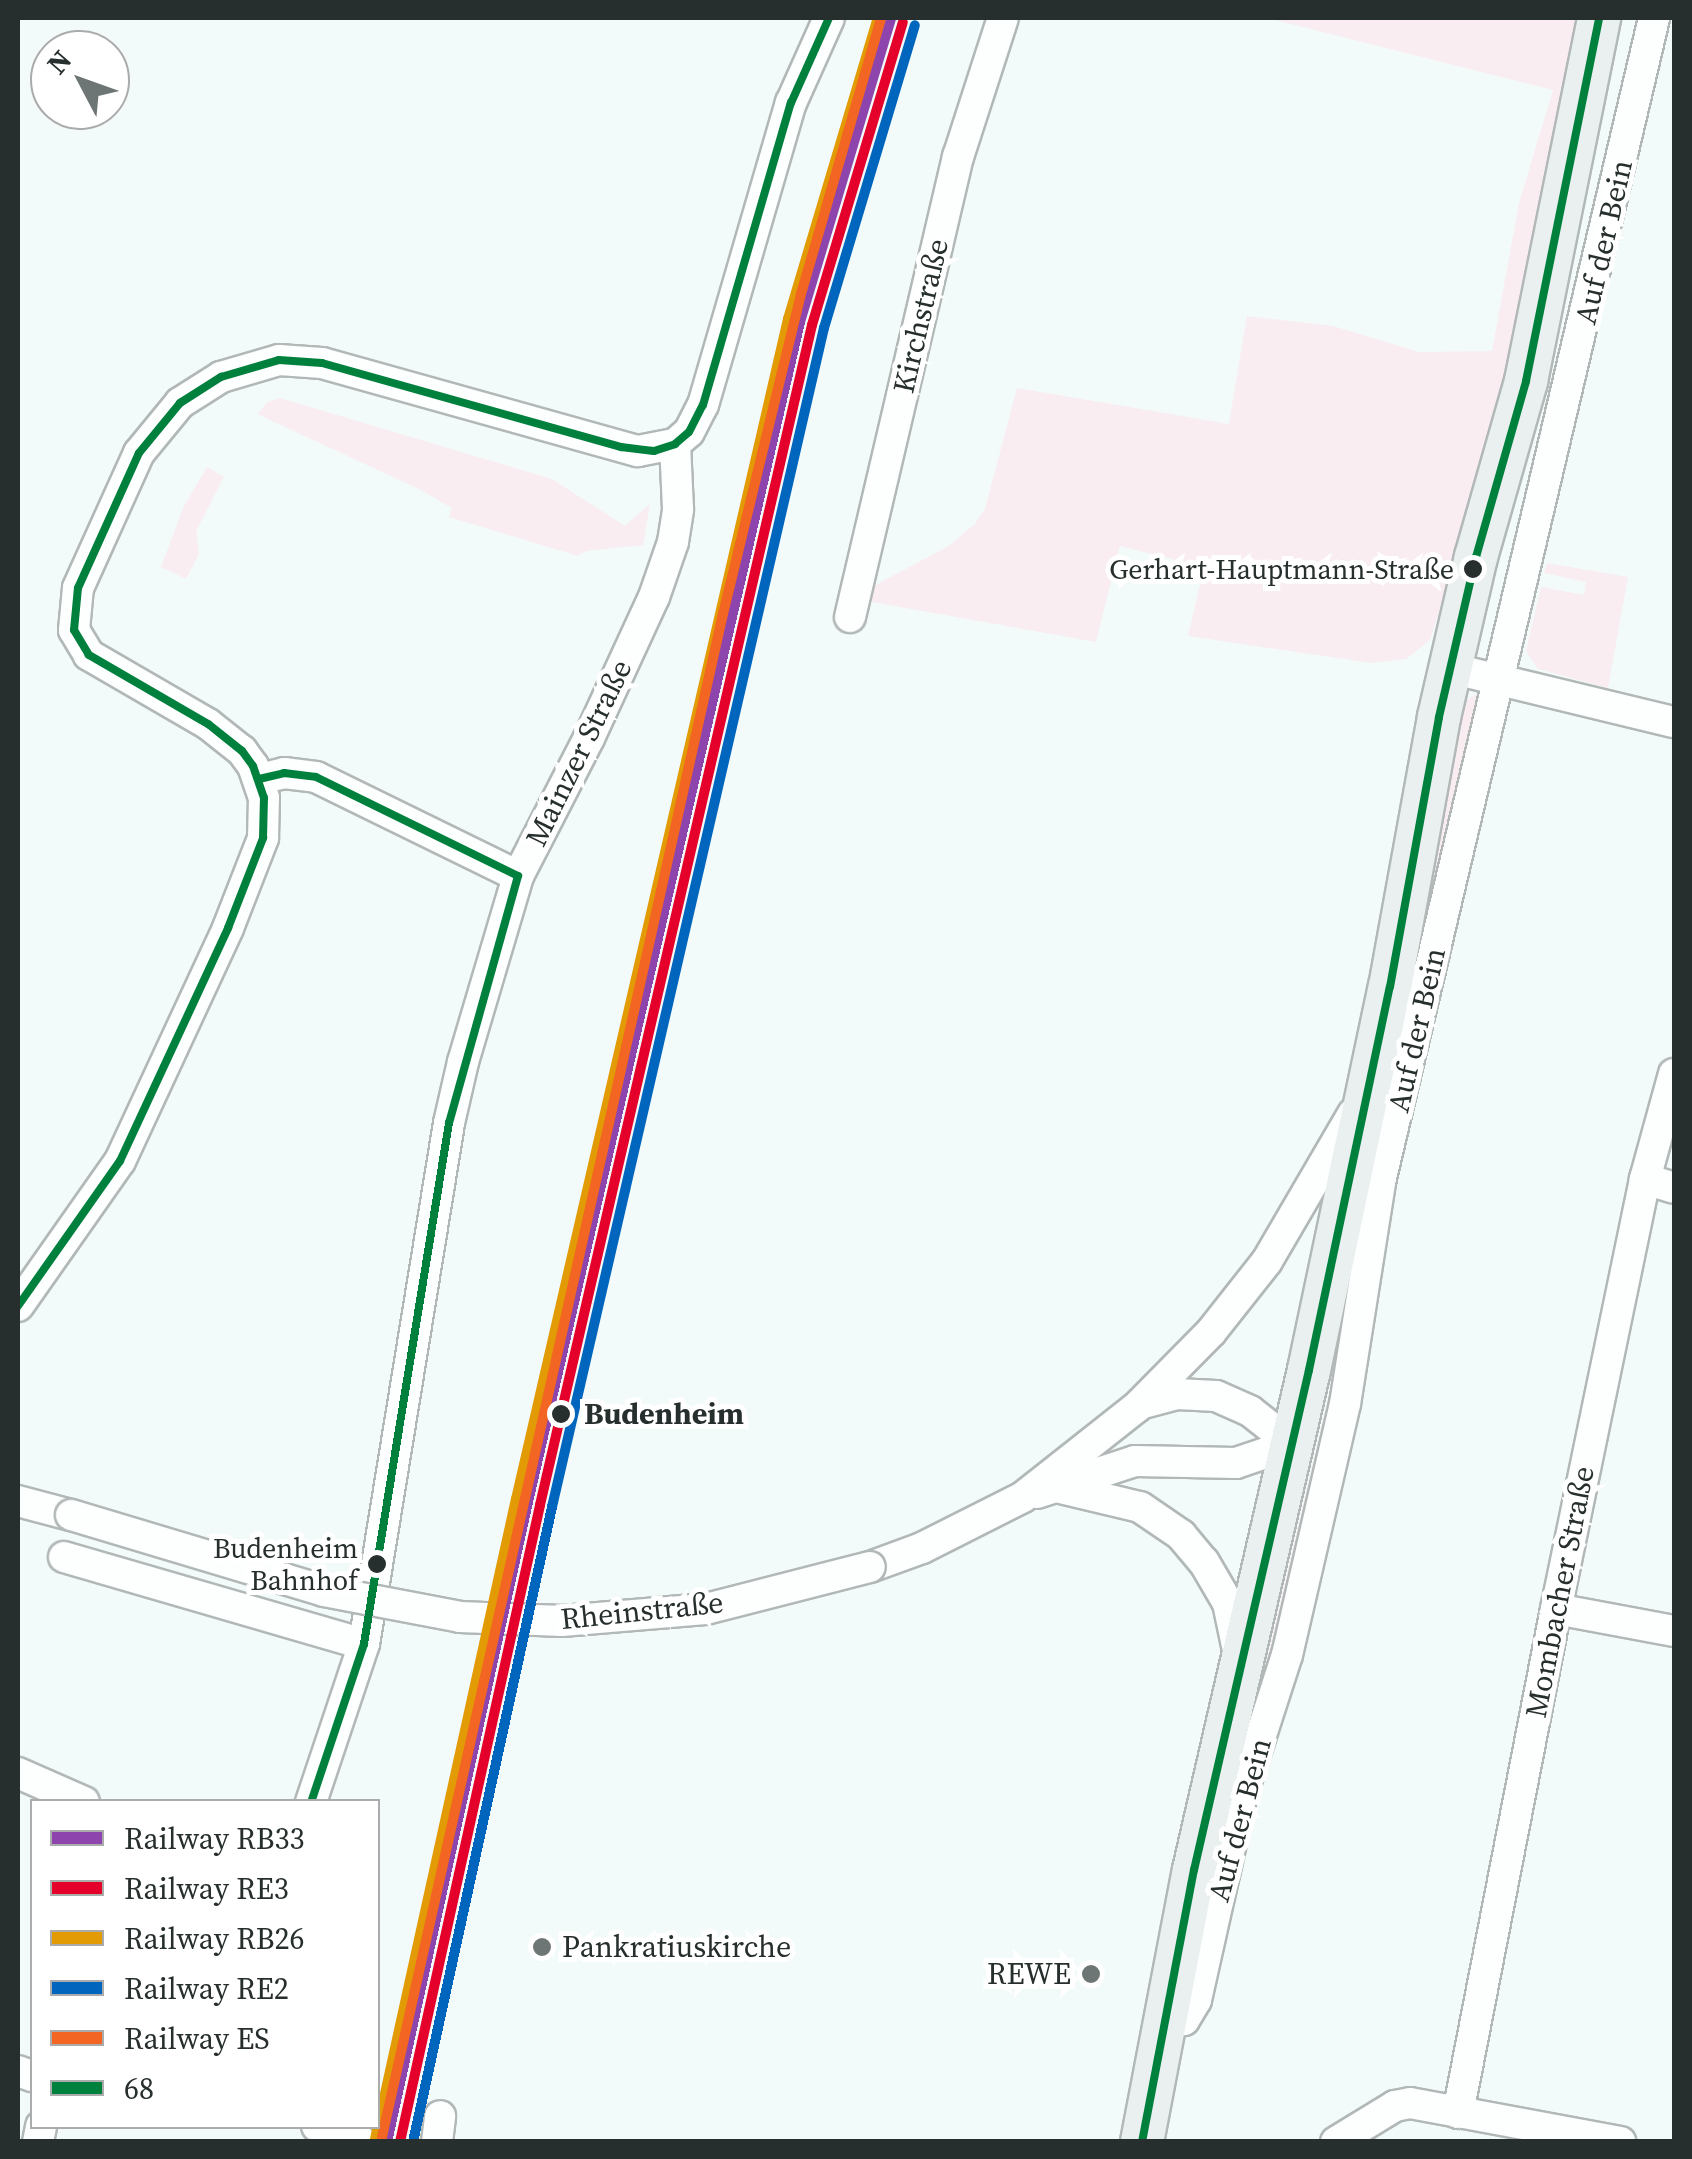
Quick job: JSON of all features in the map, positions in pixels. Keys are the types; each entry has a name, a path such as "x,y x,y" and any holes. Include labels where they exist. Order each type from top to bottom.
{"main road":[{"path":"1142,2142 1163,2022 1367,1090 1450,668 1526,381 1599,18"}],"street":[{"path":"18,1306 120,1161 204,982 262,838 264,798 258,779 228,738 89,655 74,630 78,588 139,453 180,403 220,376 278,360 322,363 638,451 676,444 689,432 703,404 791,103 829,18"},
{"name":"Kirchstraße","path":"850,617 958,157 1003,18"},
{"name":"Auf der Bein","path":"1163,2022 1184,2020 1196,2000 1242,1794 1287,1655 1345,1404 1380,1182 1654,18"},
{"name":"Mainzer Straße","path":"313,1799 364,1644 448,1123 518,876 654,598 673,542 678,509 676,444"},
{"path":"1450,668 1674,722"},
{"path":"258,779 284,774 316,776 518,876"},
{"name":"Mombacher Straße","path":"1458,2112 1556,1610 1660,1184 1674,1074"},
{"name":"Rheinstraße","path":"18,1500 324,1591 460,1618 562,1621 706,1609 870,1566 958,1532 1023,1497 1137,1406 1211,1332 1267,1261 1367,1090"},
{"name":"Rheinstraße","path":"1137,1406 1177,1394 1216,1396 1250,1411 1292,1444"},
{"name":"Rheinstraße","path":"1023,1497 1135,1461 1236,1464 1292,1444"},
{"name":"Rheinstraße","path":"1056,1488 1140,1506 1181,1534 1204,1562 1228,1603 1241,1670"},
{"path":"64,1557 364,1644"},
{"path":"1556,1610 1674,1631"},
{"path":"18,1773 77,1799"},
{"path":"1336,2142 1395,2106 1410,2104 1620,2142"},
{"path":"327,2129 358,2138"}],"shaded area":[{"path":"1267,18 1584,18 1497,430 1430,640 1406,659 1371,663 1188,636 1204,567 1120,546 1096,642 872,602 868,589 947,547 975,524 985,509 1017,388 1229,424 1247,316 1333,326 1419,352 1492,351 1519,203 1553,90"},
{"path":"280,398 552,479 625,526 650,504 643,545 586,551 578,556 449,517 452,508 419,489 257,414 268,402"},
{"path":"207,467 224,477 196,531 199,554 186,579 161,567 184,506"},
{"path":"1547,563 1628,577 1608,688 1538,669 1526,651 1541,587 1584,595 1586,582 1544,573"},
{"path":"1477,694 1481,696 1296,1587 1257,1702 1343,1334 1426,868 1464,701"}],"rail line":[{"name":"RB26","path":"380,2116 516,1499 788,319 878,18"},
{"name":"ES","path":"382,2137 723,614 801,294 881,18"},
{"name":"RB33","path":"387,2142 528,1502 800,322 891,18"},
{"name":"RE3","path":"400,2142 540,1505 812,325 903,22"},
{"name":"RE2","path":"413,2142 552,1507 824,328 915,25"},
{"name":"RB26","path":"375,2139 377,2129"}],"transit line":[{"name":"68","path":"89,655 74,630 78,588 139,453 180,403 221,377 279,360 322,363 621,447 654,451 675,444 689,432 703,405 791,103 829,18"},
{"name":"68","path":"1142,2142 1194,1870 1309,1370 1390,987 1439,717 1476,557 1526,381 1599,18"},
{"name":"68","path":"18,1306 120,1161 228,928 263,838 264,798 253,766 242,751 208,724 89,655"},
{"name":"68","path":"259,779 284,773 316,777 518,876 449,1123 364,1644 312,1799"}],"place":[{"name":"Gerhart-Hauptmann-Straße","path":"1473,569"},
{"name":"Budenheim","path":"561,1414"},
{"name":"Budenheim Bahnhof","path":"377,1564"},
{"name":"Pankratiuskirche","path":"542,1947"},
{"name":"REWE","path":"1091,1974"}]}
